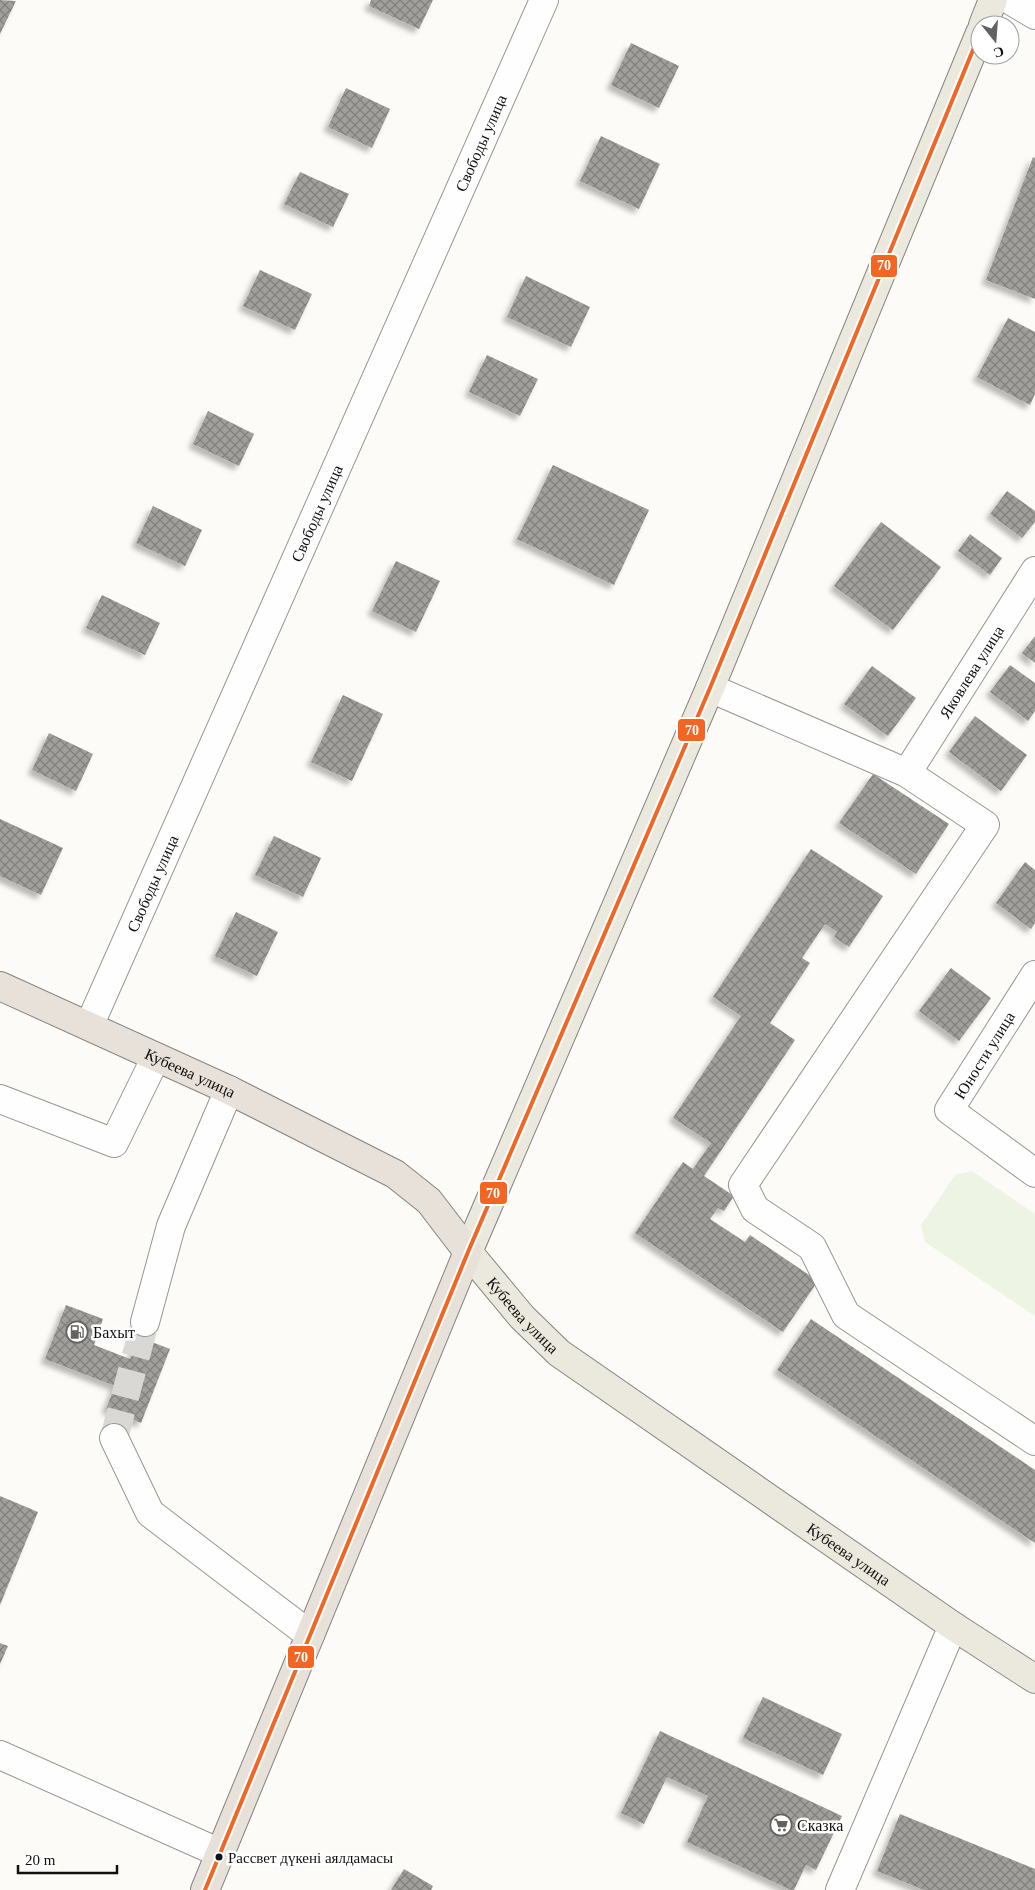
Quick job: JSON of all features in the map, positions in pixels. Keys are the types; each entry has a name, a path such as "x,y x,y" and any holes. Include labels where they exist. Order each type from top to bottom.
{"highway":[{"name":"Кубеева улица","path":"0,986 229,1090 395,1174 429,1201 468,1252"},
{"path":"204,1890 468,1252"}],"main road":[{"path":"987,15 994,0"},
{"path":"468,1252 710,688 970,57"},
{"name":"Кубеева улица","path":"468,1252 522,1317 558,1353 953,1626 1035,1679"}],"street":[{"name":"Свободы улица","path":"88,1026 544,0"},
{"path":"1010,0 1035,15"},
{"name":"Яковлева улица","path":"907,774 1035,571"},
{"path":"710,688 907,774 985,826 744,1185 755,1209 812,1247 846,1314 1035,1441"},
{"name":"Юности улица","path":"1035,975 949,1110 1035,1173"},
{"path":"0,1099 114,1143 156,1057"},
{"path":"145,1322 171,1226 229,1090"},
{"path":"114,1438 150,1513 310,1635"},
{"path":"840,1890 953,1626"},
{"path":"0,1756 220,1853"}],"green space":[{"path":"972,1171 1035,1214 1035,1316 925,1242 921,1225 955,1175"}],"building":[{"path":"0,0 16,1 0,34"},
{"path":"371,0 433,0 419,29 369,6"},
{"path":"631,43 679,66 659,108 611,85"},
{"path":"346,88 390,109 372,148 328,127"},
{"path":"601,136 660,164 639,209 580,181"},
{"path":"1033,157 1035,158 1035,299 986,280"},
{"path":"300,172 349,194 333,227 284,204"},
{"path":"260,270 312,294 295,330 243,306"},
{"path":"526,276 590,307 571,347 507,317"},
{"path":"1008,318 1035,332 1035,394 1030,405 977,377"},
{"path":"487,355 538,379 520,416 469,392"},
{"path":"208,411 254,434 239,466 193,444"},
{"path":"553,465 649,510 614,585 517,539"},
{"path":"1007,491 1035,511 1035,522 1022,538 990,514"},
{"path":"153,506 202,530 185,566 136,543"},
{"path":"881,522 941,567 893,630 834,586"},
{"path":"970,534 1002,558 990,575 958,551"},
{"path":"396,561 440,581 416,632 372,611"},
{"path":"102,595 160,623 145,655 86,628"},
{"path":"1035,636 1035,663 1022,653"},
{"path":"1010,665 1035,683 1035,711 1028,721 990,692"},
{"path":"872,666 916,698 888,736 844,704"},
{"path":"343,695 383,714 352,781 311,762"},
{"path":"975,716 1027,755 1001,791 949,752"},
{"path":"49,733 93,754 76,791 32,770"},
{"path":"873,774 949,824 916,874 839,823"},
{"path":"0,819 63,848 41,895 0,876"},
{"path":"274,836 321,858 303,897 255,875"},
{"path":"811,849 883,896 849,947 834,937 837,932 825,924 802,958 810,963 770,1023 795,1040 704,1176 734,1196 724,1211 718,1208 710,1219 745,1242 750,1235 818,1281 783,1332 635,1233 683,1162 693,1169 711,1143 673,1118 741,1016 713,997"},
{"path":"1025,862 1035,870 1035,923 1031,929 996,903"},
{"path":"236,912 278,932 257,976 215,956"},
{"path":"951,968 991,998 959,1041 919,1011"},
{"path":"66,1305 103,1319 94,1345 130,1359 139,1337 170,1349 141,1423 106,1409 115,1386 45,1359"},
{"path":"811,1319 1035,1470 1035,1543 777,1370"},
{"path":"0,1496 38,1512 0,1605"},
{"path":"0,1643 8,1646 0,1664"},
{"path":"763,1697 842,1734 823,1775 743,1738"},
{"path":"660,1731 842,1816 816,1870 806,1865 794,1890 791,1890 687,1842 708,1796 667,1777 644,1824 621,1813"},
{"path":"900,1814 1035,1869 1035,1890 924,1890 877,1871"},
{"path":"404,1869 433,1886 431,1890 391,1890"}],"tunnel":[{"path":"114,1438 145,1322"}],"transit line":[{"name":"70","path":"205,1890 468,1252 710,688 970,57"}],"place":[{"name":"Бахыт","path":"77,1332"},
{"name":"Сказка","path":"781,1825"},
{"name":"Рассвет дүкені аялдамасы","path":"219,1857"}]}
